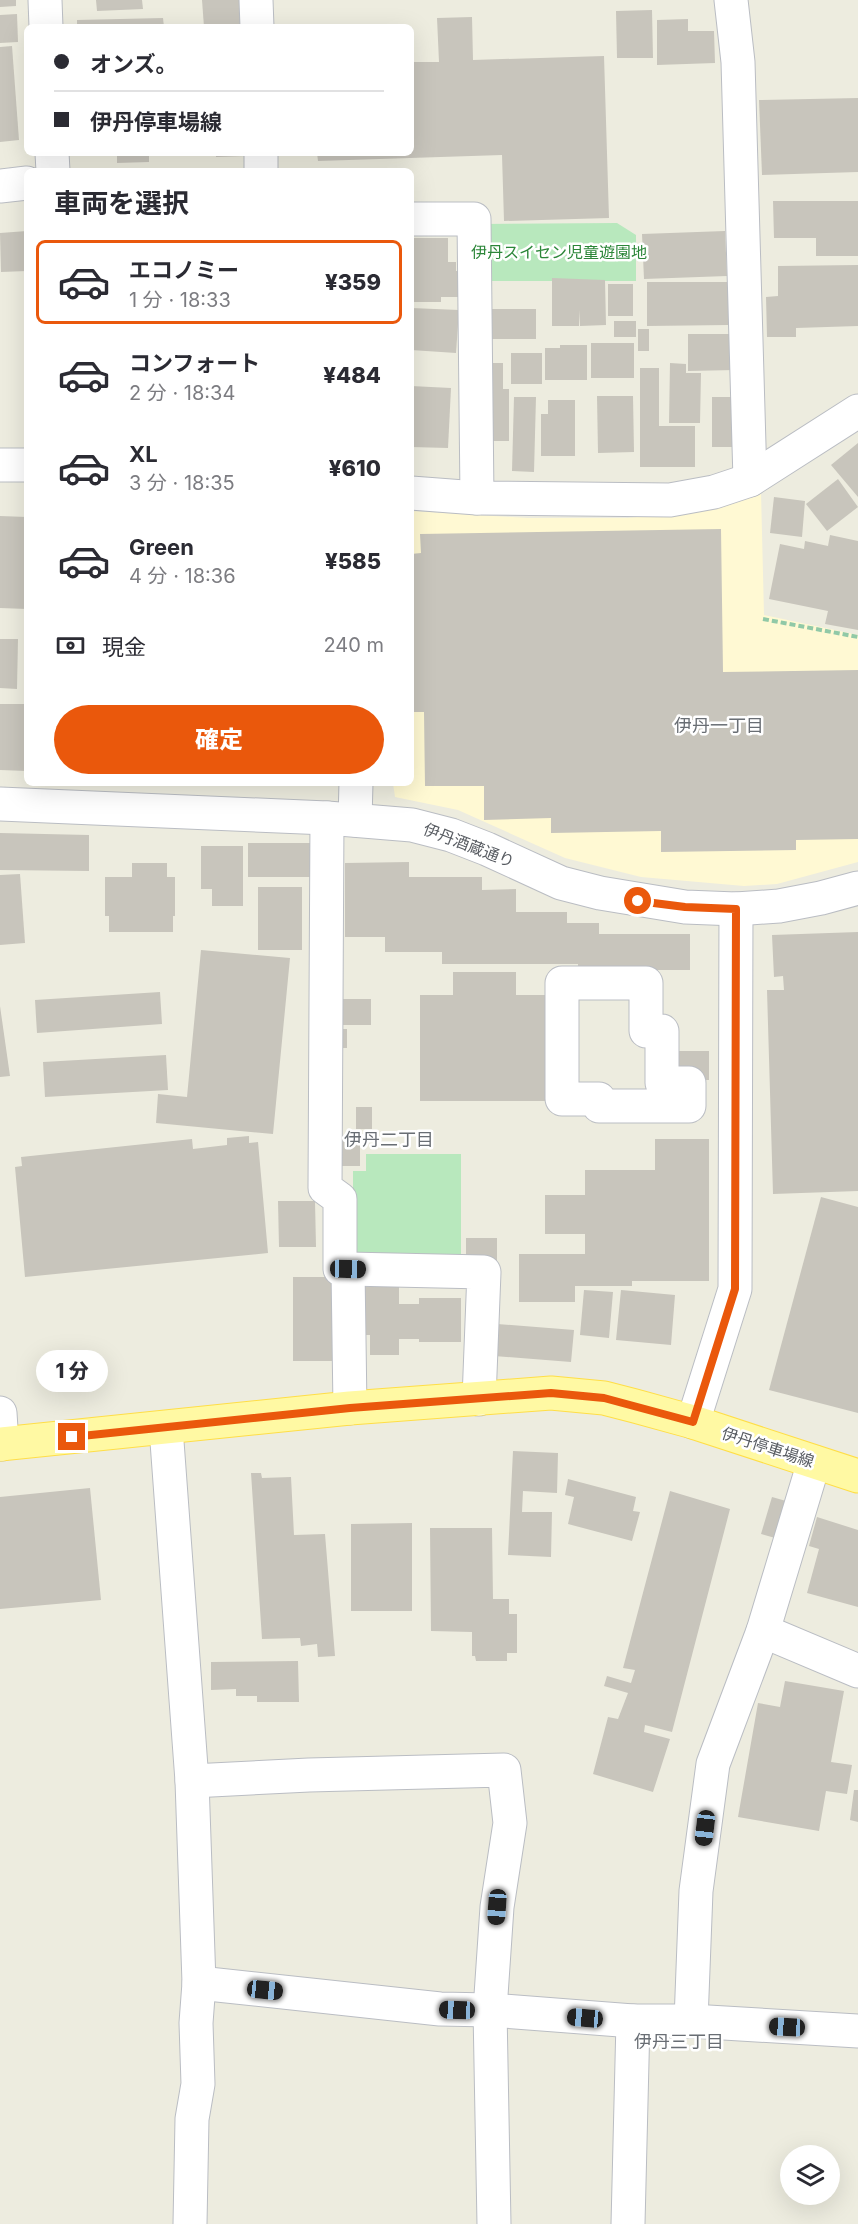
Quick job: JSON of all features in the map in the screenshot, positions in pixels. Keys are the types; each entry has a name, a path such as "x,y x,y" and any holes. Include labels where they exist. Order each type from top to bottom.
{"main road":[{"name":"伊丹停車場線","path":"0,1434 166,1428 350,1408 479,1399 527,1393 574,1394 604,1398 693,1422 858,1476"}],"street":[{"path":"45,0 46,24"},
{"path":"256,0 257,24"},
{"path":"731,0 738,62 750,480"},
{"path":"0,186 24,183"},
{"path":"414,219 474,219 477,498"},
{"path":"414,493 477,498 669,500 714,492 750,480 858,411"},
{"path":"0,465 24,465"},
{"path":"355,786 341,819 325,1188 340,1199 340,1269 484,1272 479,1399"},
{"name":"伊丹酒蔵通り","path":"0,804 341,819 412,825 451,835 487,849 561,883 600,894 685,907 736,909 779,906 858,888"},
{"path":"693,1422 735,1289 736,909"},
{"path":"562,983 646,983 646,1031 662,1031 662,1083 689,1083 689,1107 599,1107 599,1099 562,1099 562,983"},
{"path":"348,1269 350,1408"},
{"path":"166,1428 192,1780 199,1983 196,2023 198,2084 192,2119 190,2224"},
{"path":"692,2021 696,1891 713,1764 763,1631 814,1462"},
{"path":"763,1631 858,1671"},
{"path":"192,1780 504,1770 510,1824 497,1907 490,2010 494,2224"},
{"path":"199,1983 440,2009 490,2010 633,2021 692,2021 858,2031"},
{"path":"628,2224 633,2021"}],"path":[{"path":"763,619 858,637"}],"shaded area":[{"path":"761,492 764,615 858,635 858,862 777,884 744,886 641,877 565,858 458,810 395,797 393,786 414,786 414,511 528,518 627,518 709,510"}],"green space":[{"name":"伊丹スイセン児童遊園地","path":"617,223 636,235 636,281 482,281 481,224"},
{"path":"366,1154 461,1154 461,1257 353,1257 353,1171 366,1171"}],"building":[{"path":"0,0 16,0 16,6 0,7"},
{"path":"96,0 142,0 143,9 97,11"},
{"path":"202,0 243,0 245,24 204,24"},
{"path":"652,10 653,58 617,58 616,11"},
{"path":"17,14 18,42 0,43 0,15"},
{"path":"472,17 473,60 604,56 609,218 504,221 502,155 318,161 317,156 414,156 414,62 439,62 437,18"},
{"path":"163,18 164,24 77,24 77,20"},
{"path":"688,19 688,31 714,31 715,63 657,65 657,20"},
{"path":"12,46 19,140 0,142 0,47"},
{"path":"858,98 858,172 762,175 759,100"},
{"path":"117,156 149,156 149,162 117,163"},
{"path":"773,201 858,201 858,256 816,256 816,238 774,238"},
{"path":"24,231 24,271 1,272 0,233"},
{"path":"725,231 727,276 644,279 642,234"},
{"path":"414,238 448,238 448,262 456,262 456,271 462,271 462,297 441,297 441,302 414,302"},
{"path":"858,265 858,326 796,328 796,337 767,337 766,297 778,296 778,266"},
{"path":"552,278 605,280 606,325 580,326 579,310 579,326 552,326"},
{"path":"647,282 728,282 728,325 647,326"},
{"path":"608,284 633,284 633,316 608,316"},
{"path":"414,308 459,310 456,353 414,350"},
{"path":"489,309 536,309 536,339 489,339"},
{"path":"614,321 636,321 636,337 614,337"},
{"path":"638,329 649,329 649,351 638,351"},
{"path":"688,334 735,334 735,370 688,371"},
{"path":"591,343 634,343 634,378 591,378"},
{"path":"560,345 587,345 587,380 545,380 545,348 560,348"},
{"path":"511,353 542,353 542,384 511,384"},
{"path":"488,363 503,363 503,389 509,389 509,441 488,441"},
{"path":"670,363 686,364 686,373 701,373 700,423 669,423"},
{"path":"640,368 659,368 659,426 695,426 695,467 640,467"},
{"path":"414,386 451,388 448,448 414,447"},
{"path":"597,396 633,396 634,452 598,453"},
{"path":"514,397 536,397 534,472 512,471"},
{"path":"712,397 733,397 733,447 712,447"},
{"path":"548,400 575,400 575,456 541,456 541,414 548,414"},
{"path":"858,443 858,497 831,465"},
{"path":"838,479 858,507 827,531 806,504"},
{"path":"774,497 805,501 802,537 770,533"},
{"path":"0,516 24,517 24,609 0,608"},
{"path":"721,529 723,672 858,670 858,839 796,840 796,850 661,852 661,831 551,833 551,818 484,820 484,786 425,786 424,712 414,712 414,554 421,553 420,534"},
{"path":"830,535 858,541 858,630 825,624 828,611 769,599 780,544 804,549 805,541 828,546"},
{"path":"0,639 18,639 17,689 0,688"},
{"path":"0,704 24,704 24,771 0,770"},
{"path":"0,833 89,835 89,871 0,870"},
{"path":"248,843 317,843 317,877 248,877"},
{"path":"201,846 243,846 243,906 212,906 212,889 201,889"},
{"path":"409,862 409,877 482,877 482,890 516,889 516,912 567,912 567,923 599,923 599,934 690,934 690,970 578,970 578,964 442,964 442,952 385,952 385,937 345,937 345,863"},
{"path":"132,863 167,863 167,877 175,877 173,932 109,932 109,916 105,916 105,877 132,877"},
{"path":"20,874 25,943 0,945 0,875"},
{"path":"258,887 302,887 302,950 258,950"},
{"path":"858,932 858,1191 773,1194 767,990 784,990 783,976 774,977 772,935"},
{"path":"201,950 290,958 273,1134 156,1123 158,1094 187,1097"},
{"path":"453,972 516,972 516,995 558,995 558,1101 420,1101 420,995 453,995"},
{"path":"160,992 162,1024 37,1033 35,1000"},
{"path":"339,999 371,999 371,1025 339,1025"},
{"path":"0,1006 10,1076 0,1077"},
{"path":"337,1029 347,1029 347,1048 337,1048"},
{"path":"677,1051 709,1051 709,1080 677,1080"},
{"path":"166,1055 168,1090 45,1097 43,1062"},
{"path":"356,1107 372,1107 372,1129 356,1129"},
{"path":"249,1136 249,1143 258,1142 268,1253 25,1277 15,1167 22,1166 21,1157 192,1139 193,1149 227,1145 227,1138"},
{"path":"342,1139 360,1139 360,1166 342,1166"},
{"path":"655,1139 709,1139 709,1281 632,1281 632,1286 575,1286 575,1302 519,1302 519,1254 585,1254 585,1234 545,1234 545,1195 585,1195 585,1170 655,1170"},
{"path":"821,1197 858,1207 858,1413 769,1390"},
{"path":"278,1201 315,1201 316,1247 279,1247"},
{"path":"466,1238 497,1238 497,1261 466,1261"},
{"path":"293,1277 337,1277 337,1361 293,1361"},
{"path":"370,1279 399,1279 399,1304 419,1304 419,1298 461,1298 461,1342 419,1342 419,1339 399,1339 399,1355 370,1355 370,1335 363,1335 363,1287 370,1287"},
{"path":"584,1290 613,1292 609,1338 580,1335"},
{"path":"621,1290 675,1295 671,1345 616,1340"},
{"path":"497,1324 574,1330 571,1362 494,1356"},
{"path":"513,1451 558,1453 557,1493 523,1491 522,1512 552,1512 551,1557 508,1555"},
{"path":"251,1473 261,1473 262,1478 291,1477 294,1535 325,1534 335,1656 318,1657 317,1644 301,1646 300,1638 262,1639"},
{"path":"568,1479 636,1497 633,1511 640,1512 632,1541 568,1524 574,1497 565,1495"},
{"path":"90,1488 101,1600 0,1609 0,1497"},
{"path":"670,1491 730,1509 672,1732 645,1725 644,1732 670,1739 653,1792 593,1774 608,1717 618,1719 628,1693 604,1686 607,1676 631,1683 635,1670 623,1668"},
{"path":"772,1497 793,1503 782,1540 761,1534"},
{"path":"817,1517 858,1530 858,1607 807,1593 819,1549 809,1546"},
{"path":"412,1523 412,1611 351,1611 351,1524"},
{"path":"430,1528 492,1528 493,1599 509,1599 509,1614 517,1614 517,1653 507,1653 507,1661 476,1661 475,1656 472,1656 472,1632 431,1631"},
{"path":"298,1661 299,1702 257,1702 257,1696 236,1696 236,1689 211,1690 211,1662"},
{"path":"785,1681 844,1691 831,1762 852,1765 847,1794 826,1791 819,1831 738,1817 758,1703 780,1707"},
{"path":"854,1790 858,1790 858,1822 850,1820"}],"district":[{"name":"伊丹一丁目","path":"719,726"},
{"name":"伊丹二丁目","path":"389,1140"},
{"name":"伊丹三丁目","path":"679,2042"}],"route":[{"path":"72,1437 350,1408 479,1399 527,1393 574,1394 604,1398 693,1422 735,1289 736,909 685,907 638,901"}]}
